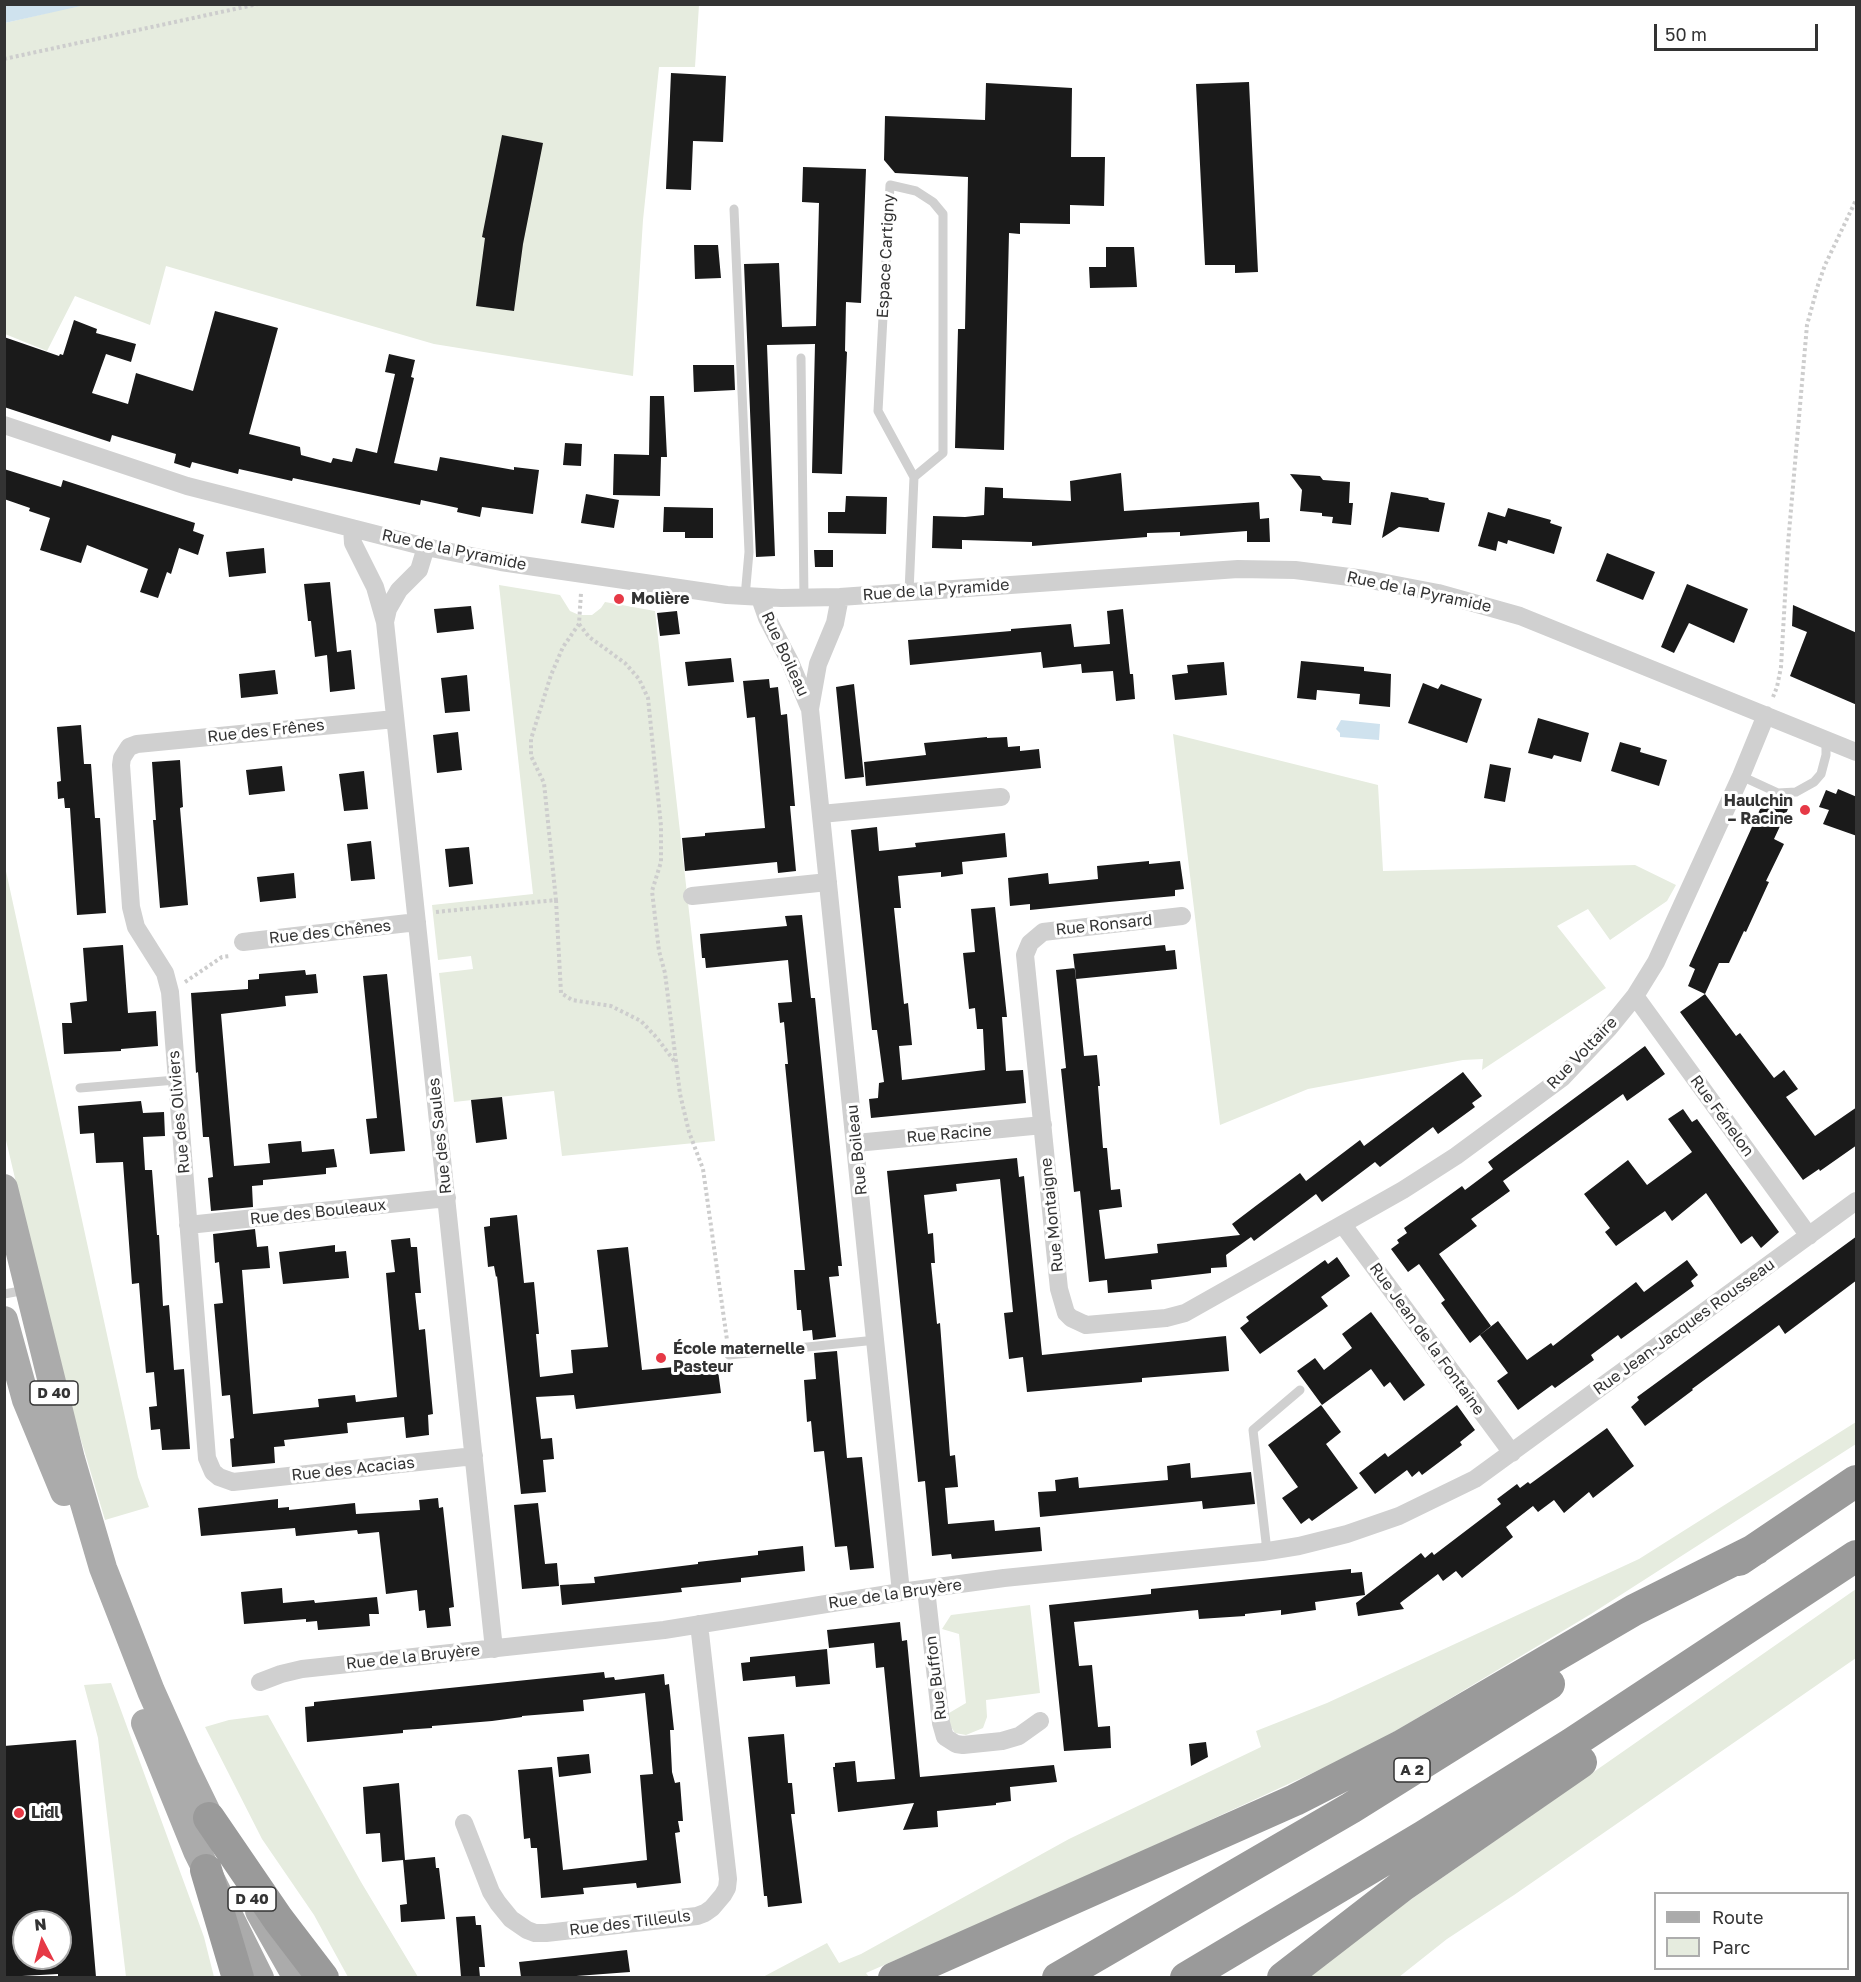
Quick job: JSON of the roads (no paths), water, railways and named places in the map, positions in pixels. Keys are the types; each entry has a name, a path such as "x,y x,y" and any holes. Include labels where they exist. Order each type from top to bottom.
{"highway":[{"name":"A 2","path":"1058,1977 1244,1871 1419,1766 1626,1635 1857,1481"},
{"path":"894,1977 1295,1800 1419,1735 1634,1610 1756,1549"},
{"path":"1186,1977 1424,1836 1581,1738 1857,1556"},
{"path":"1283,1977 1402,1886 1661,1706 1709,1670 1789,1602"},
{"path":"209,1818 278,1919 323,1977"},
{"path":"206,1870 238,1977"}],"main road":[{"name":"D 40","path":"4,1188 17,1279 106,1577 151,1691 209,1818 297,1977"},
{"name":"D 40","path":"4,1320 31,1414 68,1501 141,1712 176,1802 206,1870 260,1977"}],"street":[{"name":"Rue de la Pyramide","path":"4,425 187,486 426,547 501,562 752,597 840,597 1238,569 1295,570 1347,576 1430,591 1520,616 1857,752"},
{"name":"Rue des Saules","path":"352,528 353,543 370,575 385,622 494,1649"},
{"name":"Rue des Saules","path":"385,622 388,609 399,590 419,570 426,547"},
{"name":"Rue Boileau","path":"752,597 767,618 810,709"},
{"name":"Rue Boileau","path":"840,597 835,623 818,664 810,709 902,1592"},
{"name":"Rue Voltaire","path":"1231,1288 1343,1225 1446,1162 1551,1087 1584,1056 1635,996 1663,949 1766,715"},
{"name":"Rue des Frênes","path":"137,744 395,719"},
{"name":"Rue des Oliviers","path":"137,744 129,747 125,752 121,765 131,907 136,927 165,973 170,992 207,1458 213,1472 233,1482"},
{"path":"821,813 1001,797"},
{"path":"692,897 828,882"},
{"name":"Rue Ronsard","path":"1030,943 1044,932 1052,930 1182,916"},
{"name":"Rue des Chênes","path":"243,942 417,918"},
{"name":"Rue Montaigne","path":"1030,943 1025,955 1025,964 1059,1289 1063,1306 1071,1318 1096,1325 1177,1316 1231,1288"},
{"name":"Rue Fénelon","path":"1635,996 1809,1236"},
{"name":"Rue Racine","path":"856,1143 1042,1125"},
{"name":"Rue des Bouleaux","path":"188,1226 447,1198"},
{"name":"Rue Jean-Jacques Rousseau","path":"1512,1453 1857,1202"},
{"name":"Rue Jean de la Fontaine","path":"1343,1225 1512,1453"},
{"name":"Rue de la Bruyère","path":"260,1683 281,1674 302,1669 699,1624 1004,1578 1267,1551 1316,1542 1386,1521 1475,1479 1512,1453"},
{"name":"Rue des Acacias","path":"233,1482 474,1456"},
{"name":"Rue Buffon","path":"926,1589 940,1723 945,1737 956,1744 963,1745 1002,1741 1019,1736 1040,1721"},
{"name":"Rue des Tilleuls","path":"464,1823 495,1897 511,1919 526,1930 535,1933 558,1932 697,1916 712,1908 727,1888 728,1879 699,1624"}],"lane":[{"name":"Espace Cartigny","path":"890,185 916,191 933,202 943,214 943,453 914,477 878,411 890,185"},
{"path":"734,209 752,597"},
{"path":"801,358 804,598"},
{"path":"909,592 914,477"},
{"path":"1741,776 1778,793 1796,792 1814,782 1821,774 1826,755 1826,740"},
{"path":"80,1088 176,1080"},
{"path":"729,1355 876,1340"},
{"path":"1267,1551 1253,1430 1300,1390"}],"water":[{"path":"5,4 85,4 85,5 5,23"},
{"path":"1341,720 1380,724 1379,740 1340,737 1336,729"}],"place":[{"name":"Molière","path":"619,599"},
{"name":"Haulchin – Racine","path":"1805,810"},
{"name":"École maternelle Pasteur","path":"661,1358"},
{"name":"Lidl","path":"19,1813"}]}
